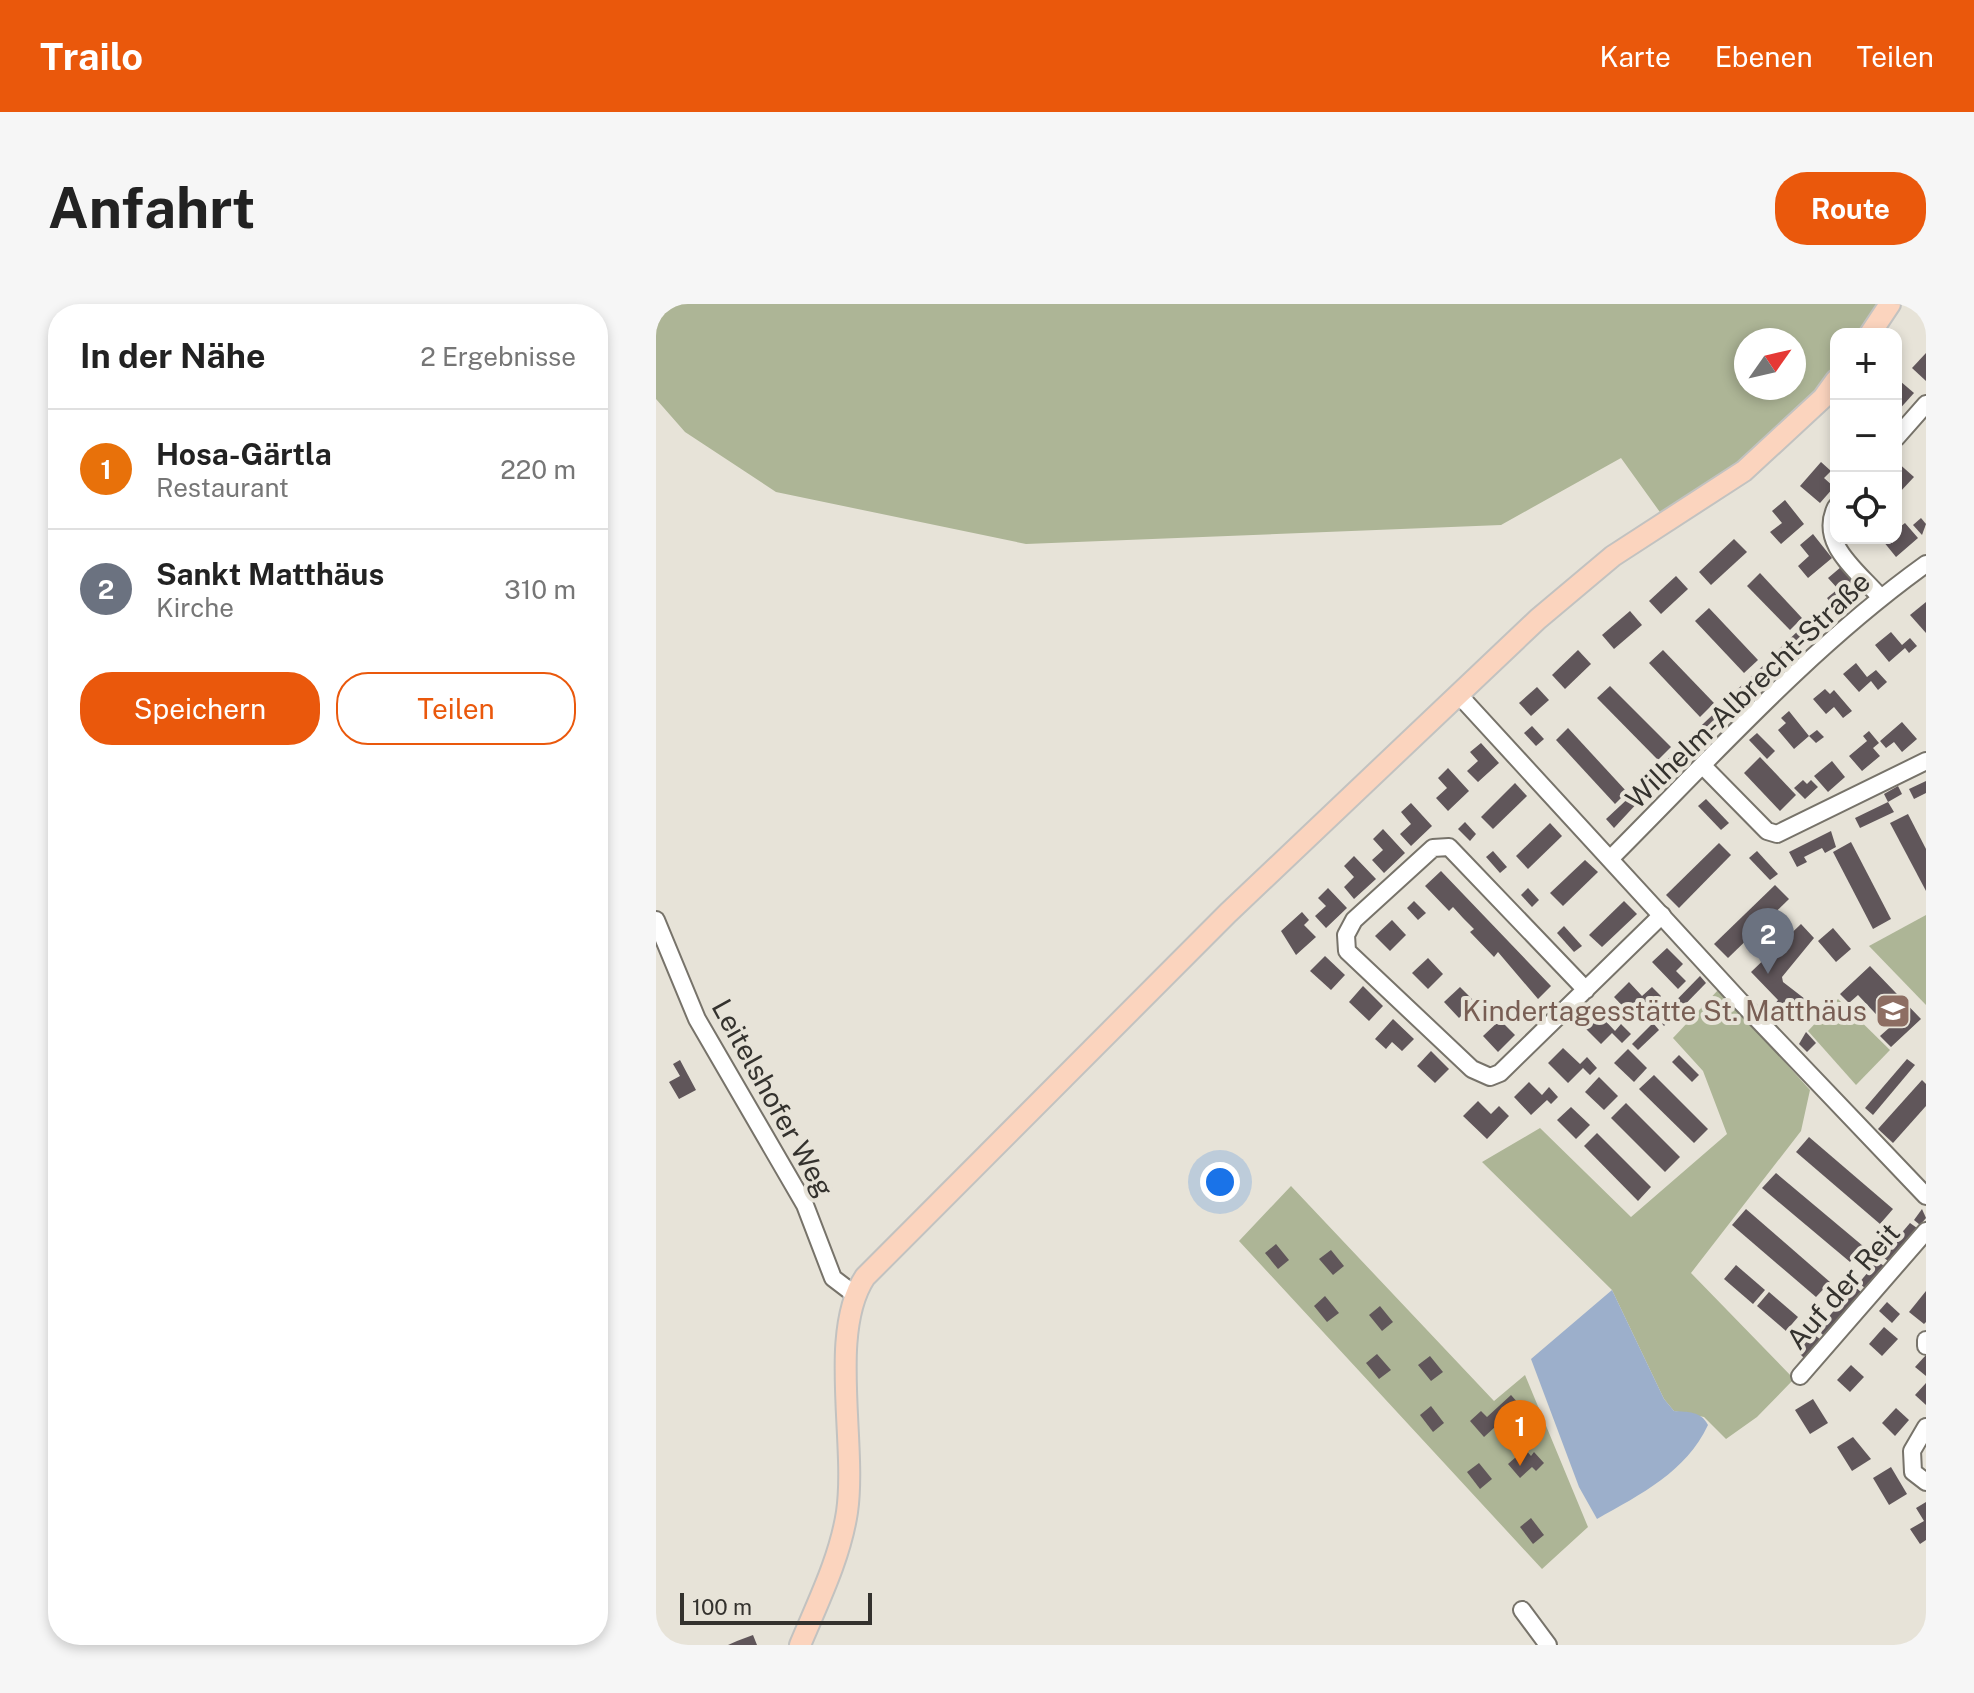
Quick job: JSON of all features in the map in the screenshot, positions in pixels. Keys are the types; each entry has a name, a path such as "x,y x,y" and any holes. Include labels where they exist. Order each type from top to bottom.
{"main road":[{"path":"1874,328 1890,304"},
{"path":"800,1645 833,1565 847,1514 851,1467 847,1336 854,1294 885,1254 1228,913 1538,619 1613,556 1744,471 1830,388"}],"street":[{"path":"1902,431 1926,404"},
{"path":"1835,544 1880,597"},
{"name":"Wilhelm-Albrecht-Straße","path":"1610,859 1880,597 1926,564"},
{"path":"1458,694 1926,1196"},
{"path":"1703,766 1767,831 1777,834 1926,761"},
{"path":"1586,990 1449,847 1433,848 1354,920 1346,935 1347,951 1472,1069 1490,1077 1500,1073 1586,990 1662,915"},
{"name":"Leitelshofer Weg","path":"656,920 697,1019 805,1205 833,1278 854,1294"},
{"name":"Auf der Reit","path":"1800,1376 1926,1231"},
{"path":"1926,1427 1912,1451 1913,1472 1926,1482"},
{"path":"1522,1610 1548,1645"}],"green space":[{"path":"656,304 1881,304 1863,328 1830,328 1830,371 1811,396 1743,464 1662,515 1621,458 1501,525 1026,544 776,492 685,432 656,399"},
{"path":"1926,915 1926,1005 1869,946"},
{"path":"1719,989 1810,1090 1801,1131 1691,1273 1794,1379 1757,1417 1726,1439 1704,1417 1674,1411 1664,1399 1612,1290 1482,1162 1540,1128 1631,1217 1727,1134 1703,1071 1673,1038"},
{"path":"1838,999 1890,1050 1856,1085 1808,1031"},
{"path":"1291,1186 1494,1401 1525,1375 1588,1527 1542,1569 1239,1241"}],"water":[{"path":"1612,1290 1664,1399 1674,1411 1698,1415 1708,1425 1699,1442 1675,1469 1646,1491 1597,1519 1579,1487 1531,1359"}],"building":[{"path":"1926,353 1926,381 1912,368"},
{"path":"1902,383 1914,393 1902,406"},
{"path":"1821,462 1830,470 1824,478 1830,483 1830,492 1820,503 1800,486"},
{"path":"1902,466 1914,477 1902,490"},
{"path":"1785,500 1804,524 1781,544 1770,532 1782,523 1772,511"},
{"path":"1921,518 1926,524 1922,535 1913,525"},
{"path":"1905,523 1918,538 1896,557 1885,544 1902,544 1902,525"},
{"path":"1813,534 1832,558 1808,578 1798,566 1809,556 1800,545"},
{"path":"1734,539 1747,552 1711,585 1699,572"},
{"path":"1841,567 1861,591 1837,611 1827,598 1838,589 1828,578"},
{"path":"1760,573 1802,618 1790,630 1747,586"},
{"path":"1676,576 1688,589 1661,614 1649,601"},
{"path":"1926,602 1926,633 1910,615"},
{"path":"1709,608 1758,660 1744,673 1695,621"},
{"path":"1630,611 1642,625 1614,649 1602,635"},
{"path":"1806,623 1814,631 1781,662 1774,654"},
{"path":"1891,632 1902,645 1910,638 1917,646 1909,653 1905,648 1889,662 1875,645"},
{"path":"1578,650 1591,664 1565,689 1552,675"},
{"path":"1663,650 1714,703 1700,717 1649,663"},
{"path":"1766,663 1774,671 1737,705 1729,697"},
{"path":"1856,663 1867,677 1876,670 1887,682 1878,690 1871,681 1859,692 1843,674"},
{"path":"1610,686 1671,747 1658,760 1597,698"},
{"path":"1537,687 1549,700 1531,716 1519,703"},
{"path":"1825,689 1830,694 1834,690 1852,711 1843,718 1834,707 1826,714 1813,699"},
{"path":"1722,706 1730,713 1693,749 1685,741"},
{"path":"1789,711 1809,736 1794,749 1778,730 1786,723 1781,718"},
{"path":"1902,722 1917,739 1902,752 1894,742 1886,748 1880,741"},
{"path":"1532,726 1544,739 1536,746 1524,733"},
{"path":"1568,728 1627,792 1615,804 1556,740"},
{"path":"1817,730 1824,737 1816,743 1809,736"},
{"path":"1869,731 1879,743 1873,748 1880,756 1862,771 1849,756 1867,741 1863,736"},
{"path":"1757,733 1775,751 1767,759 1749,740"},
{"path":"1481,743 1499,763 1478,782 1467,771 1478,761 1470,752"},
{"path":"1675,752 1683,760 1650,792 1643,784"},
{"path":"1760,757 1796,795 1780,811 1744,773"},
{"path":"1832,761 1845,777 1828,792 1814,776"},
{"path":"1448,768 1469,791 1448,811 1436,798 1447,788 1438,778"},
{"path":"1803,780 1807,784 1811,780 1818,787 1805,799 1794,788"},
{"path":"1926,781 1926,793 1914,799 1909,789"},
{"path":"1515,783 1527,796 1493,829 1481,817"},
{"path":"1898,786 1902,794 1888,802 1884,794"},
{"path":"1635,792 1641,799 1614,828 1606,819"},
{"path":"1706,799 1729,823 1721,830 1698,806"},
{"path":"1888,802 1894,812 1860,828 1855,818"},
{"path":"1411,803 1432,826 1411,846 1400,834 1411,824 1401,812"},
{"path":"1908,814 1926,849 1926,891 1890,823"},
{"path":"1465,822 1476,834 1470,841 1458,829"},
{"path":"1550,823 1562,836 1528,869 1516,856"},
{"path":"1383,829 1405,853 1384,873 1372,860 1383,850 1373,839"},
{"path":"1831,831 1836,847 1825,853 1822,848 1804,857 1807,862 1797,867 1789,852"},
{"path":"1851,842 1891,919 1873,929 1833,852"},
{"path":"1719,843 1731,855 1679,908 1666,895"},
{"path":"1493,851 1507,867 1500,873 1486,857"},
{"path":"1757,851 1778,874 1770,880 1749,858"},
{"path":"1354,856 1376,879 1354,899 1344,887 1354,877 1344,866"},
{"path":"1585,860 1598,872 1563,906 1550,893"},
{"path":"1441,871 1551,986 1538,999 1498,952 1494,957 1470,932 1474,929 1453,907 1449,911 1425,886"},
{"path":"1775,885 1789,899 1728,958 1714,944"},
{"path":"1328,888 1347,908 1326,928 1315,916 1326,906 1318,898"},
{"path":"1528,888 1539,900 1532,907 1521,895"},
{"path":"1414,901 1426,913 1418,920 1407,908"},
{"path":"1624,901 1637,914 1602,947 1589,935"},
{"path":"1302,912 1309,920 1304,925 1316,937 1296,955 1281,931"},
{"path":"1392,920 1406,935 1390,951 1375,936"},
{"path":"1801,924 1814,938 1782,977 1783,982 1805,999 1791,1023 1775,1004 1778,1000 1751,972"},
{"path":"1564,926 1582,946 1574,952 1557,933"},
{"path":"1833,928 1851,949 1836,962 1818,941"},
{"path":"1667,948 1683,964 1676,971 1686,981 1678,989 1652,962"},
{"path":"1325,956 1345,975 1331,990 1310,971"},
{"path":"1428,958 1443,974 1428,989 1412,973"},
{"name":"Kindertagesstätte St. Matthäus","path":"1870,966 1921,1019 1891,1047 1880,1036 1889,1028 1858,995 1849,1003 1840,994"},
{"path":"1700,976 1706,983 1664,1026 1658,1019"},
{"path":"1629,982 1642,996 1652,987 1661,996 1651,1006 1647,1001 1632,1016 1614,997"},
{"path":"1363,986 1383,1006 1369,1021 1349,1002"},
{"path":"1460,987 1475,1002 1459,1018 1444,1002"},
{"path":"1599,1014 1615,1031 1621,1024 1631,1034 1622,1043 1612,1033 1601,1044 1585,1028"},
{"path":"1393,1019 1414,1039 1402,1051 1392,1042 1386,1049 1375,1039"},
{"path":"1500,1020 1515,1035 1498,1052 1483,1036"},
{"path":"1653,1023 1659,1030 1638,1050 1632,1044"},
{"path":"1806,1032 1816,1043 1807,1052 1799,1044"},
{"path":"1563,1048 1580,1064 1587,1057 1597,1068 1590,1075 1583,1068 1568,1083 1548,1063"},
{"path":"1628,1049 1647,1068 1634,1082 1614,1063"},
{"path":"1431,1051 1449,1069 1435,1083 1417,1066"},
{"path":"1679,1055 1699,1075 1692,1082 1672,1062"},
{"path":"1907,1059 1915,1065 1873,1115 1865,1108"},
{"path":"680,1060 696,1090 679,1099 669,1082 680,1076 673,1064"},
{"path":"1654,1075 1708,1129 1694,1143 1639,1089"},
{"path":"1599,1077 1618,1096 1604,1110 1585,1092"},
{"path":"1922,1080 1926,1084 1926,1106 1893,1143 1878,1129"},
{"path":"1529,1082 1542,1095 1549,1087 1558,1097 1551,1104 1547,1100 1531,1115 1514,1097"},
{"path":"1478,1101 1491,1114 1499,1106 1509,1116 1487,1139 1463,1116"},
{"path":"1626,1103 1680,1157 1665,1172 1611,1118"},
{"path":"1571,1107 1590,1125 1576,1139 1557,1120"},
{"path":"1597,1133 1651,1187 1638,1201 1584,1146"},
{"path":"1809,1137 1893,1209 1880,1224 1796,1152"},
{"path":"1776,1173 1863,1246 1850,1262 1762,1188"},
{"path":"1746,1209 1830,1282 1816,1297 1732,1225"},
{"path":"1922,1209 1926,1218 1920,1225 1914,1220"},
{"path":"1910,1223 1917,1228 1889,1262 1882,1256"},
{"path":"1276,1244 1289,1260 1278,1269 1265,1253"},
{"path":"1331,1250 1344,1266 1333,1275 1319,1259"},
{"path":"1877,1261 1884,1266 1866,1289 1859,1283"},
{"path":"1736,1265 1765,1290 1753,1304 1724,1279"},
{"path":"1854,1286 1861,1292 1824,1336 1818,1330"},
{"path":"1926,1291 1926,1322 1924,1324 1909,1312"},
{"path":"1769,1292 1798,1317 1786,1331 1757,1306"},
{"path":"1325,1296 1339,1313 1327,1322 1314,1306"},
{"path":"1887,1302 1900,1314 1892,1323 1879,1311"},
{"path":"1380,1306 1393,1322 1382,1331 1369,1315"},
{"path":"1884,1327 1898,1339 1882,1356 1869,1344"},
{"path":"1813,1334 1820,1339 1804,1358 1798,1352"},
{"path":"1377,1354 1391,1370 1379,1379 1366,1363"},
{"path":"1926,1355 1926,1376 1915,1367"},
{"path":"1430,1356 1443,1372 1431,1381 1418,1365"},
{"path":"1851,1365 1864,1377 1850,1392 1837,1380"},
{"path":"1926,1383 1926,1405 1915,1395"},
{"path":"1511,1395 1535,1422 1510,1444 1495,1427 1484,1437 1470,1421 1481,1411 1487,1417"},
{"path":"1813,1399 1828,1423 1810,1434 1795,1410"},
{"path":"1431,1406 1444,1423 1433,1432 1420,1415"},
{"path":"1896,1408 1909,1420 1895,1436 1882,1423"},
{"path":"1853,1437 1871,1459 1852,1471 1837,1447"},
{"path":"1525,1449 1531,1456 1534,1452 1544,1463 1536,1471 1532,1467 1520,1478 1508,1464"},
{"path":"1479,1463 1492,1479 1480,1489 1467,1472"},
{"path":"1891,1467 1907,1494 1889,1505 1873,1478"},
{"path":"1926,1502 1926,1540 1920,1544 1910,1529 1924,1521 1916,1508"},
{"path":"1531,1518 1544,1535 1533,1544 1520,1527"},
{"path":"753,1635 757,1645 728,1645 737,1641"}],"place":[{"name":"Sankt Matthäus","path":"1768,974"},
{"name":"Kindertagesstätte St. Matthäus","path":"1893,1011"},
{"name":"Hosa-Gärtla","path":"1520,1466"}]}
